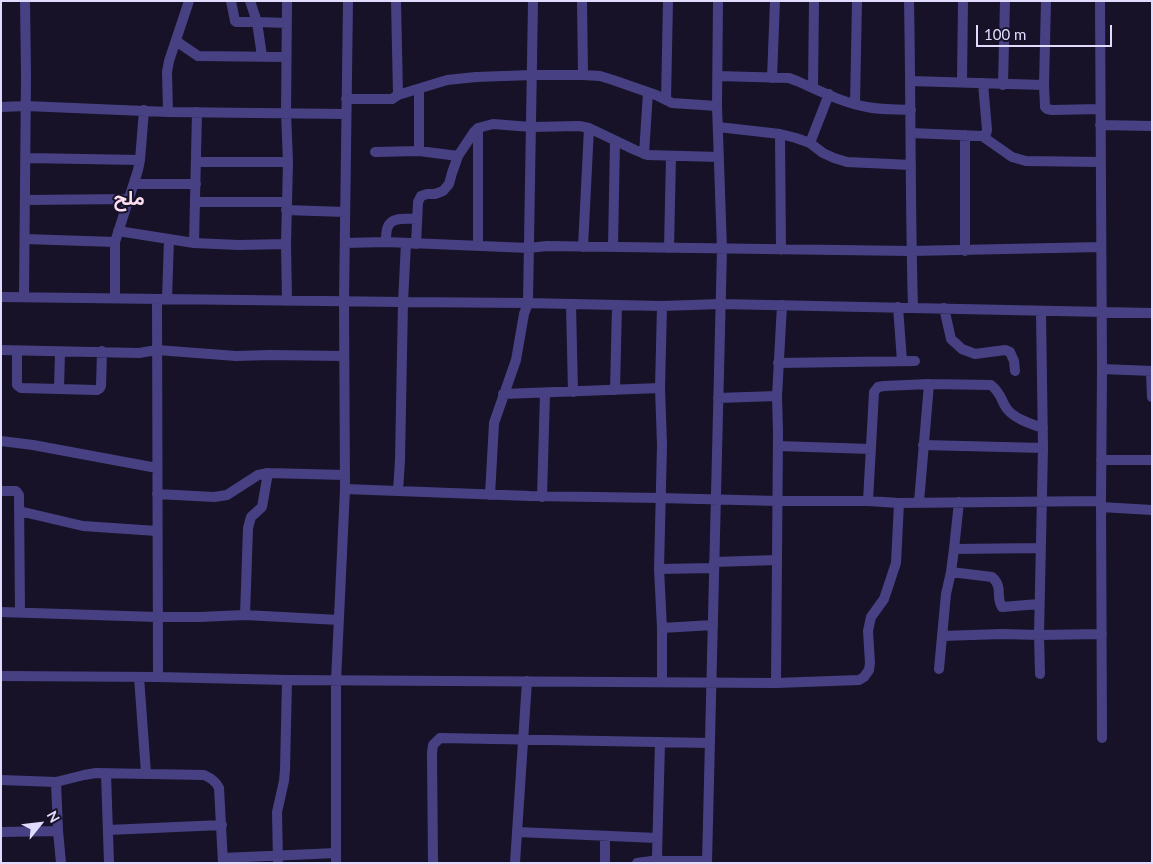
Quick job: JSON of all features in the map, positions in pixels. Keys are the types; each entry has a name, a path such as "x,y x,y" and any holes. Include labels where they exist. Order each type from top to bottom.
{"street":[{"path":"24,297 26,158 25,1"},
{"path":"168,112 167,72 188,1"},
{"path":"231,1 234,21 236,22 287,23"},
{"path":"250,1 257,22 262,56"},
{"path":"287,1 287,301"},
{"path":"1,780 56,782 96,773 204,775 214,780 219,788 223,860 336,858 336,681 345,489 344,242 348,1"},
{"path":"396,1 398,96"},
{"path":"490,495 494,423 516,360 524,314 528,303 533,1"},
{"path":"582,1 583,75"},
{"path":"666,100 668,1"},
{"path":"638,863 659,860 707,862 722,249 718,127 718,1"},
{"path":"772,78 775,1"},
{"path":"814,1 814,88"},
{"path":"855,104 857,1"},
{"path":"909,1 913,307"},
{"path":"962,82 963,1"},
{"path":"1003,85 1005,1"},
{"path":"1046,1 1045,107 1047,109 1100,109"},
{"path":"1100,1 1102,738"},
{"path":"176,41 198,56 286,56"},
{"path":"346,99 392,99 447,80 476,77 583,75 600,76 613,80 648,92 672,103 718,106"},
{"path":"718,76 789,78 870,108 911,110"},
{"path":"910,81 1044,85"},
{"path":"982,136 986,134 987,130 983,83"},
{"path":"419,89 419,151"},
{"path":"644,154 648,92"},
{"path":"810,143 829,94"},
{"path":"1,106 168,112 346,114"},
{"path":"116,298 115,242 135,184 140,160 144,110"},
{"path":"194,243 197,112"},
{"path":"398,491 401,431 402,302 411,243 417,219 418,202 421,196 443,191 449,184 458,156 478,128 493,124 531,127 579,126 589,128 644,154 719,157"},
{"path":"1100,125 1152,126"},
{"path":"718,127 780,134 810,143 834,158 847,162 911,165"},
{"path":"478,128 478,246"},
{"path":"583,247 589,128"},
{"path":"911,132 982,136 1012,157 1026,161 1101,162"},
{"path":"780,134 781,250"},
{"path":"965,135 965,250"},
{"path":"613,247 615,141"},
{"path":"375,152 419,151 458,156"},
{"path":"669,248 670,156"},
{"path":"26,158 140,160"},
{"path":"196,162 288,162"},
{"path":"135,184 196,184"},
{"path":"25,200 129,199"},
{"path":"195,202 287,206 345,212"},
{"path":"386,242 387,229 390,223 396,219 417,219"},
{"path":"118,231 194,243 239,245 286,244"},
{"path":"25,239 115,242"},
{"path":"158,677 157,350 169,239"},
{"path":"344,242 530,248 547,246 781,250 912,251 1102,248"},
{"path":"1,297 662,306 720,304 1152,313"},
{"path":"571,304 573,392"},
{"path":"615,390 617,305"},
{"path":"776,683 777,396 782,305"},
{"path":"662,306 660,388 662,445 659,569 662,682"},
{"path":"898,307 902,361"},
{"path":"944,308 951,339 962,350 975,354 1004,350 1010,352 1014,361 1014,371"},
{"path":"1040,674 1039,604 1043,448 1042,311"},
{"path":"1,350 139,353 157,350 236,356 344,356"},
{"path":"17,351 18,387 97,390 101,386 102,352"},
{"path":"59,389 60,352"},
{"path":"778,362 915,361"},
{"path":"1102,369 1152,371 1152,397"},
{"path":"868,501 874,392 878,387 929,384 991,386 998,391 1008,410 1025,421 1043,428"},
{"path":"919,502 929,384"},
{"path":"503,394 660,388"},
{"path":"542,497 545,393"},
{"path":"718,398 777,396"},
{"path":"1,441 33,445 157,468"},
{"path":"923,445 1043,448"},
{"path":"778,446 870,449"},
{"path":"1101,460 1152,460"},
{"path":"157,494 214,497 227,495 258,475 268,473 345,476"},
{"path":"245,615 248,528 251,517 262,507 268,473"},
{"path":"345,489 542,497 899,503 1041,502 1101,504 1152,510"},
{"path":"1,491 16,492 19,495 20,613"},
{"path":"939,669 946,594 951,572 959,502"},
{"path":"1,676 336,681 776,683 859,680 864,677 870,663 868,631 872,617 884,599 896,563 899,503"},
{"path":"19,511 83,526 157,531"},
{"path":"954,549 1040,548"},
{"path":"659,569 777,560"},
{"path":"951,572 992,577 999,585 1000,604 1002,607 1039,604"},
{"path":"1,612 157,617 245,615 338,620"},
{"path":"662,628 713,625"},
{"path":"942,636 1102,634"},
{"path":"139,678 146,773"},
{"path":"278,859 277,812 285,770 287,680"},
{"path":"515,863 527,681"},
{"path":"433,863 432,753 433,744 440,738 710,743"},
{"path":"659,860 657,856 660,742"},
{"path":"106,774 109,863"},
{"path":"56,782 60,863"},
{"path":"108,830 222,825"},
{"path":"1,832 58,831"},
{"path":"517,832 658,838"},
{"path":"605,836 605,863"}],"district":[{"name":"ملح","path":"129,199"}]}
